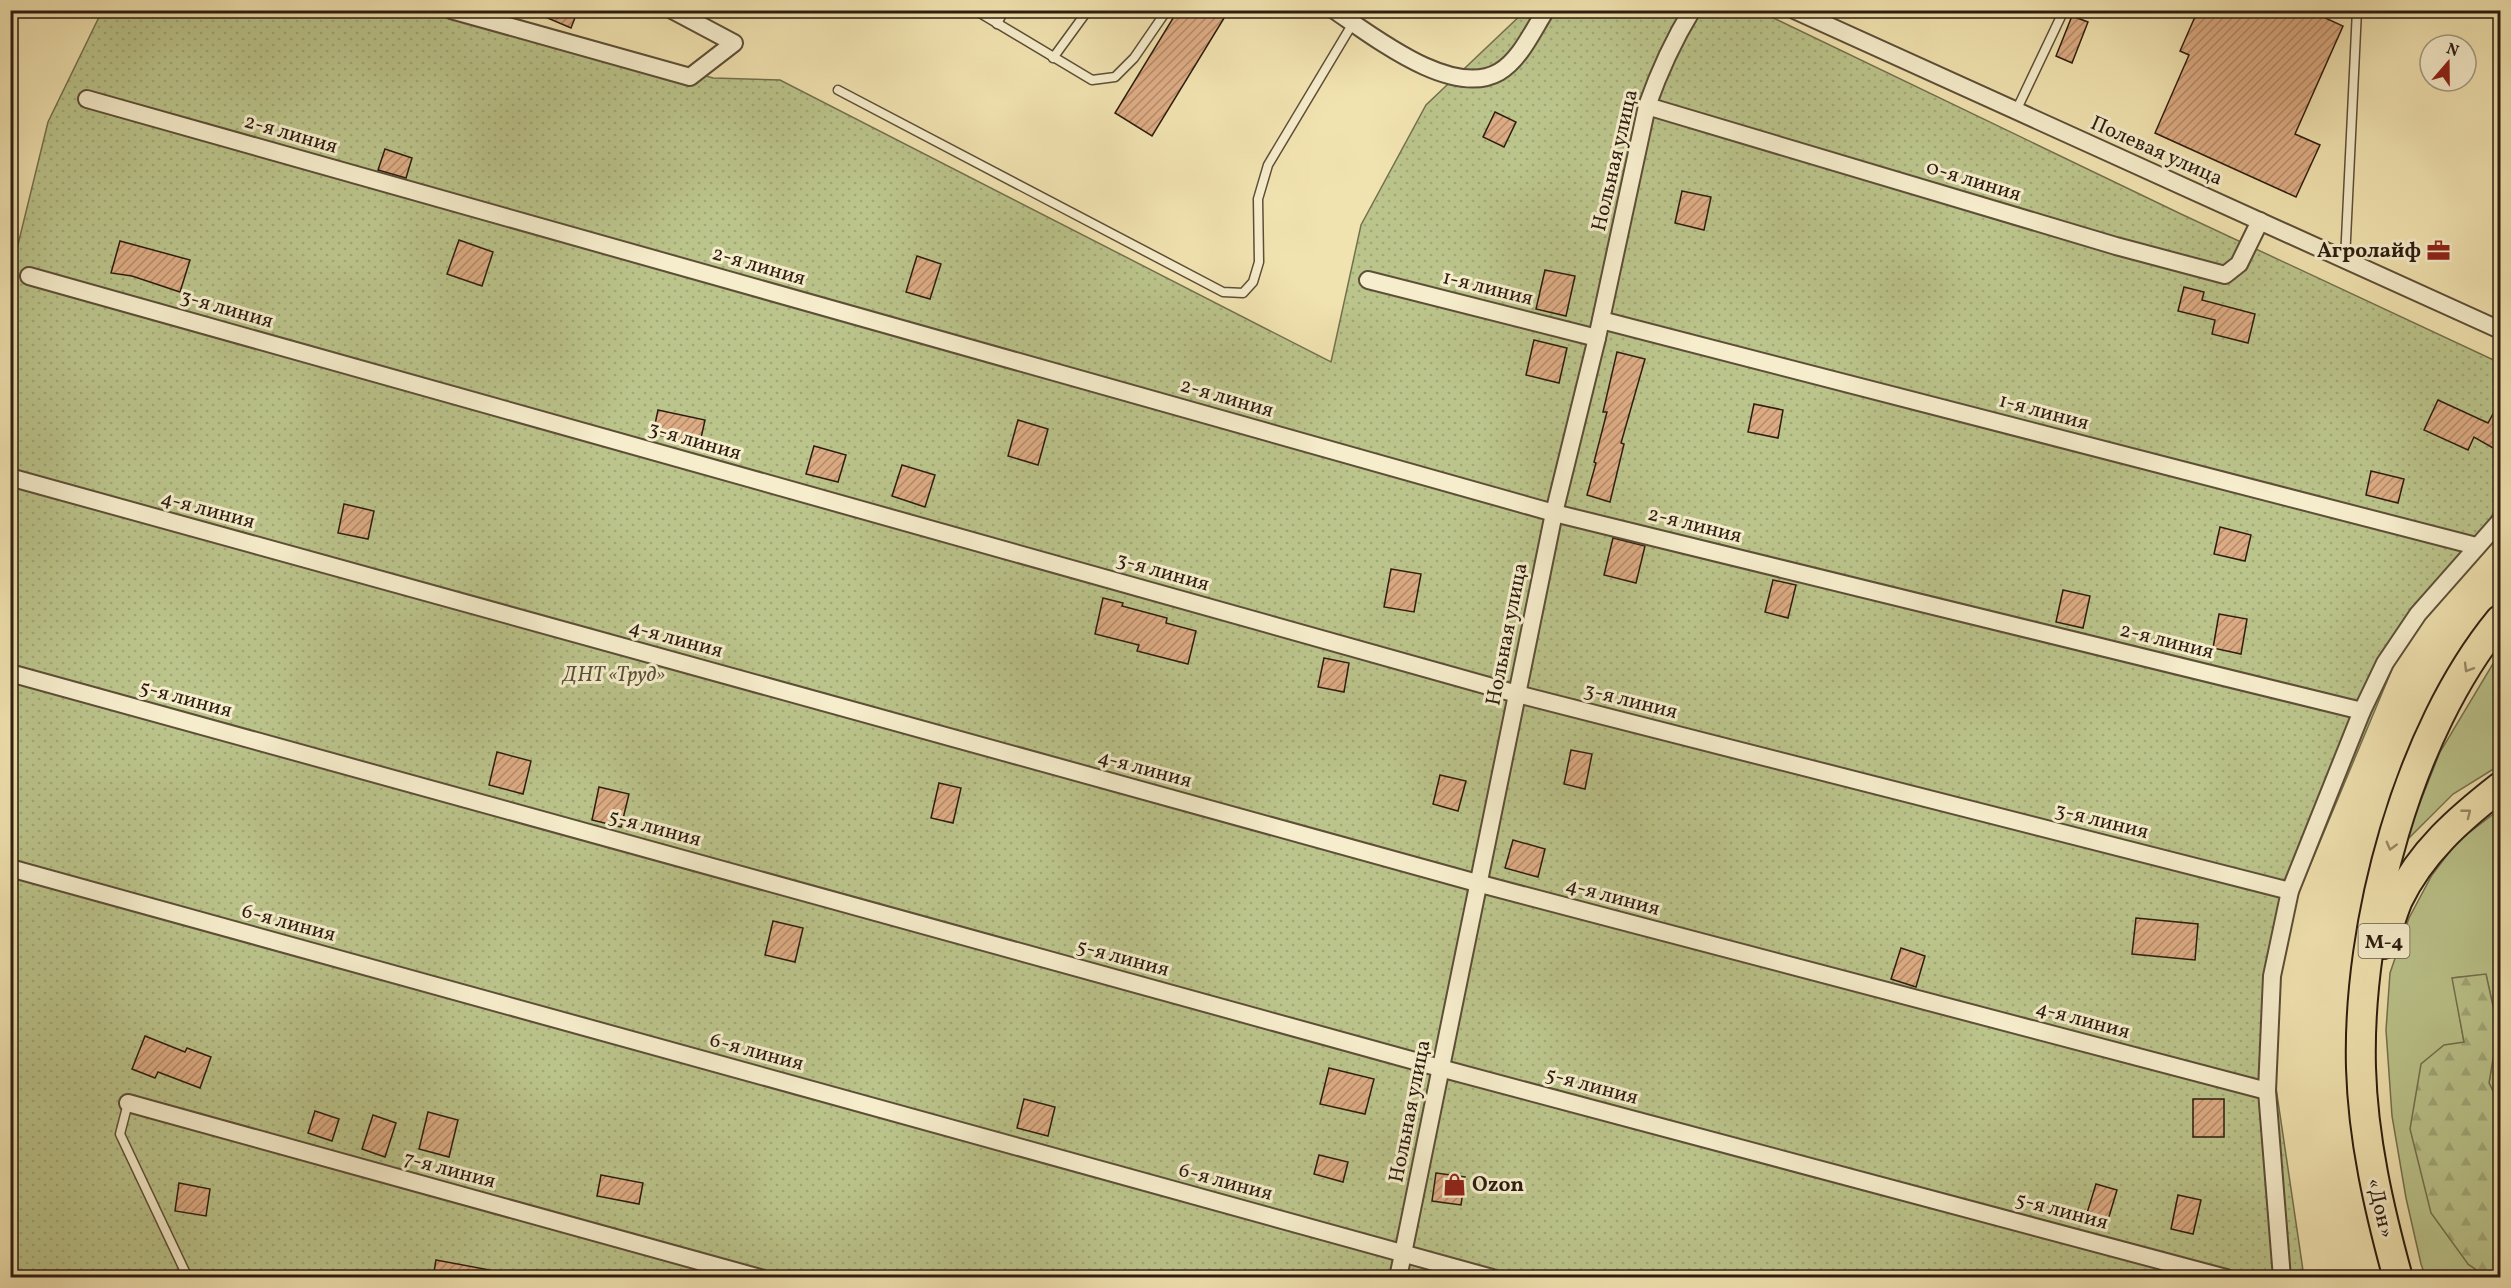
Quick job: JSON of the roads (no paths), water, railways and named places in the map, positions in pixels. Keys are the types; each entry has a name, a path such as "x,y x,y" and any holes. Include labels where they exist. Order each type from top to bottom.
{"highway":[{"path":"2367,1137 2361,1068 2362,1011 2367,953 2379,891 2397,824 2417,767 2441,714 2469,665 2500,620"},
{"name":"М-4","path":"2367,1137 2366,1072 2370,1002 2380,951 2399,900 2425,855 2458,820 2500,787"},
{"name":"«Дон»","path":"2367,1137 2379,1207 2398,1278"}],"street":[{"path":"450,10 690,77 734,43 672,10"},
{"path":"1334,10 1419,64 1450,76 1478,80 1500,71 1519,52 1546,10"},
{"name":"Нольная улица","path":"1398,1278 1554,513 1597,338 1647,106 1677,34 1692,10"},
{"name":"Полевая улица","path":"1794,10 2500,330"},
{"name":"2-я линия","path":"87,99 1554,513 2362,711"},
{"name":"0-я линия","path":"1647,106 2116,246 2225,275 2239,264 2260,221"},
{"name":"3-я линия","path":"29,276 1517,694 2290,891"},
{"name":"1-я линия","path":"1368,280 1597,338"},
{"name":"1-я линия","path":"1601,320 2476,546"},
{"name":"4-я линия","path":"13,478 1477,883 2267,1091"},
{"path":"2282,1278 2267,1091 2272,976 2290,891 2362,711 2385,663 2418,614 2500,521"},
{"name":"5-я линия","path":"10,673 1440,1068 2226,1278"},
{"name":"6-я линия","path":"10,868 1492,1278"},
{"name":"7-я линия","path":"128,1103 760,1278"}],"lane":[{"path":"975,10 1092,80 1115,77 1134,58 1167,10"},
{"path":"997,24 1004,10"},
{"path":"1053,58 1088,10"},
{"path":"2016,111 2064,10"},
{"path":"2345,260 2357,10"},
{"path":"838,90 1223,292 1243,293 1253,282 1259,262 1258,199 1268,165 1353,23"},
{"path":"128,1103 120,1134 188,1278"}],"place":[{"name":"Агролайф","path":"2439,250"},
{"name":"Ozon","path":"1454,1184"}],"park label":[{"name":"ДНТ «Труд»","path":"614,674"}]}
